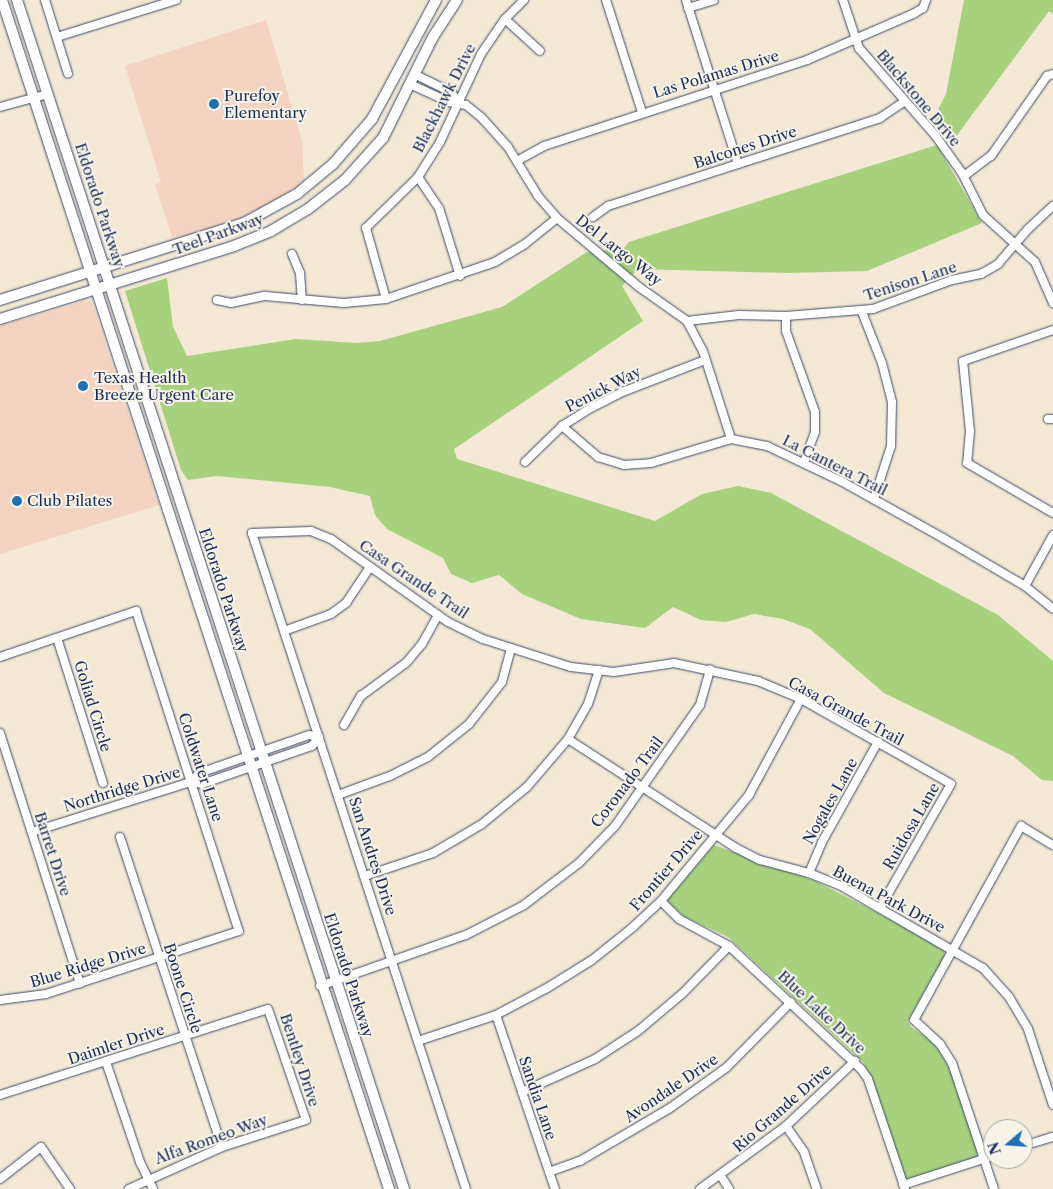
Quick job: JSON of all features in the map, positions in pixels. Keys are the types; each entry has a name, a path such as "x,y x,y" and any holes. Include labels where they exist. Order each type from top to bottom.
{"main road":[{"name":"Eldorado Parkway","path":"2,0 320,986 388,1189"},
{"name":"Eldorado Parkway","path":"17,0 400,1188"},
{"name":"Teel Parkway","path":"0,300 105,269 230,228 252,219 316,180 358,138 395,78 436,0"},
{"name":"Teel Parkway","path":"0,319 234,246 271,231 327,194 345,180 383,138 414,80 434,37 457,0"},
{"path":"400,68 414,80"},
{"path":"395,78 414,80"},
{"path":"316,180 327,194"},
{"path":"230,228 234,246"},
{"path":"144,440 159,436"}],"street":[{"path":"45,0 68,74"},
{"path":"57,37 160,2 176,0"},
{"name":"Blackhawk Drive","path":"386,299 366,228 418,177 440,142 481,54 505,19 524,0"},
{"path":"606,0 642,112"},
{"path":"714,0 687,4 738,164"},
{"name":"Blackstone Drive","path":"843,0 856,40 871,64 935,134 964,176 983,215 1035,262 1053,303"},
{"name":"Las Polamas Drive","path":"517,161 544,146 642,112 807,60 856,40 923,8 926,0"},
{"path":"505,19 540,51"},
{"path":"964,176 991,156 1053,74"},
{"name":"Del Largo Way","path":"414,80 450,102 458,102 481,117 517,161 538,196 557,218 638,287 687,321"},
{"path":"0,107 48,94"},
{"name":"Balcones Drive","path":"593,217 608,206 880,118 904,102"},
{"path":"418,177 439,208 460,276"},
{"name":"Tenison Lane","path":"687,321 739,315 786,316 862,312 952,280 980,274 998,264 1028,229 1053,206"},
{"path":"216,300 231,303 265,296 353,303 386,299 460,276 521,246 557,218"},
{"path":"292,254 300,273 302,300"},
{"path":"862,312 882,363 892,402 891,446 874,499"},
{"path":"786,316 792,348 815,412 815,432 804,463"},
{"path":"687,321 705,360 731,439"},
{"path":"1053,330 963,361 970,431 967,464 1053,513"},
{"name":"Penick Way","path":"524,462 562,426 625,391 705,360"},
{"name":"La Cantera Trail","path":"562,426 598,457 624,465 651,463 731,439 767,446 874,499 1025,586 1053,609"},
{"name":"Casa Grande Trail","path":"252,533 311,531 331,539 438,615 483,639 571,667 614,672 674,662 758,681 801,699 951,784"},
{"name":"San Andres Drive","path":"252,533 466,1189"},
{"path":"1025,586 1053,535"},
{"path":"284,631 330,614 346,603 370,568"},
{"name":"Coldwater Lane","path":"58,638 136,611 239,930"},
{"path":"344,725 361,696 406,664 422,644 438,615"},
{"path":"0,657 58,638"},
{"name":"Goliad Circle","path":"58,638 103,783"},
{"path":"338,794 390,776 428,757 469,724 502,682 512,648"},
{"path":"365,876 433,853 482,824 527,787 568,738 588,704 599,670"},
{"name":"Coronado Trail","path":"320,986 466,935 524,906 579,863 615,826 700,705 710,670"},
{"name":"Frontier Drive","path":"418,1041 496,1015 592,960 661,901 749,795 801,699"},
{"name":"Barret Drive","path":"0,733 80,984"},
{"name":"Northridge Drive","path":"32,832 191,782 202,784 312,746 319,737 309,735 260,751 199,773 191,782"},
{"name":"Buena Park Drive","path":"568,738 715,834 760,860 808,873 843,887 953,949 990,975 1020,1014 1053,1104"},
{"name":"Nogales Lane","path":"808,873 822,842 878,742"},
{"name":"Ruidosa Lane","path":"880,908 951,784"},
{"path":"983,1152 952,1063 940,1044 914,1020 1021,826 1053,845"},
{"name":"Boone Circle","path":"120,837 158,958 222,1147"},
{"name":"Blue Lake Drive","path":"661,901 679,919 730,946 855,1061 868,1079 904,1187"},
{"name":"Blue Ridge Drive","path":"0,1000 30,997 80,984 239,930"},
{"path":"522,1092 596,1059 638,1031 682,994 730,946"},
{"name":"Avondale Drive","path":"549,1172 580,1161 670,1108 727,1067 791,1002"},
{"name":"Daimler Drive","path":"0,1095 268,1009"},
{"name":"Bentley Drive","path":"268,1009 306,1120"},
{"name":"Sandia Lane","path":"496,1015 555,1189"},
{"name":"Rio Grande Drive","path":"700,1189 721,1176 786,1126 855,1061"},
{"path":"106,1062 153,1189"},
{"name":"Alfa Romeo Way","path":"129,1189 148,1178 222,1147 306,1120"},
{"path":"786,1126 804,1152 817,1189"},
{"path":"1033,1143 1053,1137"},
{"path":"0,1179 41,1147 70,1189"},
{"path":"904,1187 983,1159"},
{"path":"988,1169 994,1189"},
{"path":"721,1176 728,1189"}],"shaded area":[{"name":"Purefoy Elementary","path":"266,20 302,141 304,180 292,192 249,215 190,235 172,237 155,185 161,182 125,66"},
{"path":"84,301 92,302 159,505 0,554 0,326"}],"green space":[{"path":"964,0 1053,0 1053,14 1049,11 952,142 933,119 946,94"},
{"path":"937,145 982,223 867,271 787,273 638,269 622,286 643,321 454,449 457,459 655,521 702,494 738,486 771,493 998,615 1053,661 1053,781 1042,780 1013,756 884,693 810,629 783,619 754,614 726,622 701,620 673,607 645,628 581,619 522,594 499,575 472,583 451,574 443,558 387,529 375,515 370,496 330,487 217,476 188,480 181,470 125,291 167,278 173,327 187,356 296,339 356,343 380,341 502,307 587,252 623,249 629,242"},
{"path":"714,845 815,881 943,946 945,956 908,1021 911,1027 935,1043 953,1075 978,1153 976,1158 909,1180 904,1177 872,1079 863,1062 728,937 685,917 670,904 668,900 671,895"}],"place":[{"name":"Purefoy Elementary","path":"214,104"},
{"name":"Texas Health Breeze Urgent Care","path":"83,386"},
{"name":"Club Pilates","path":"17,501"}]}
